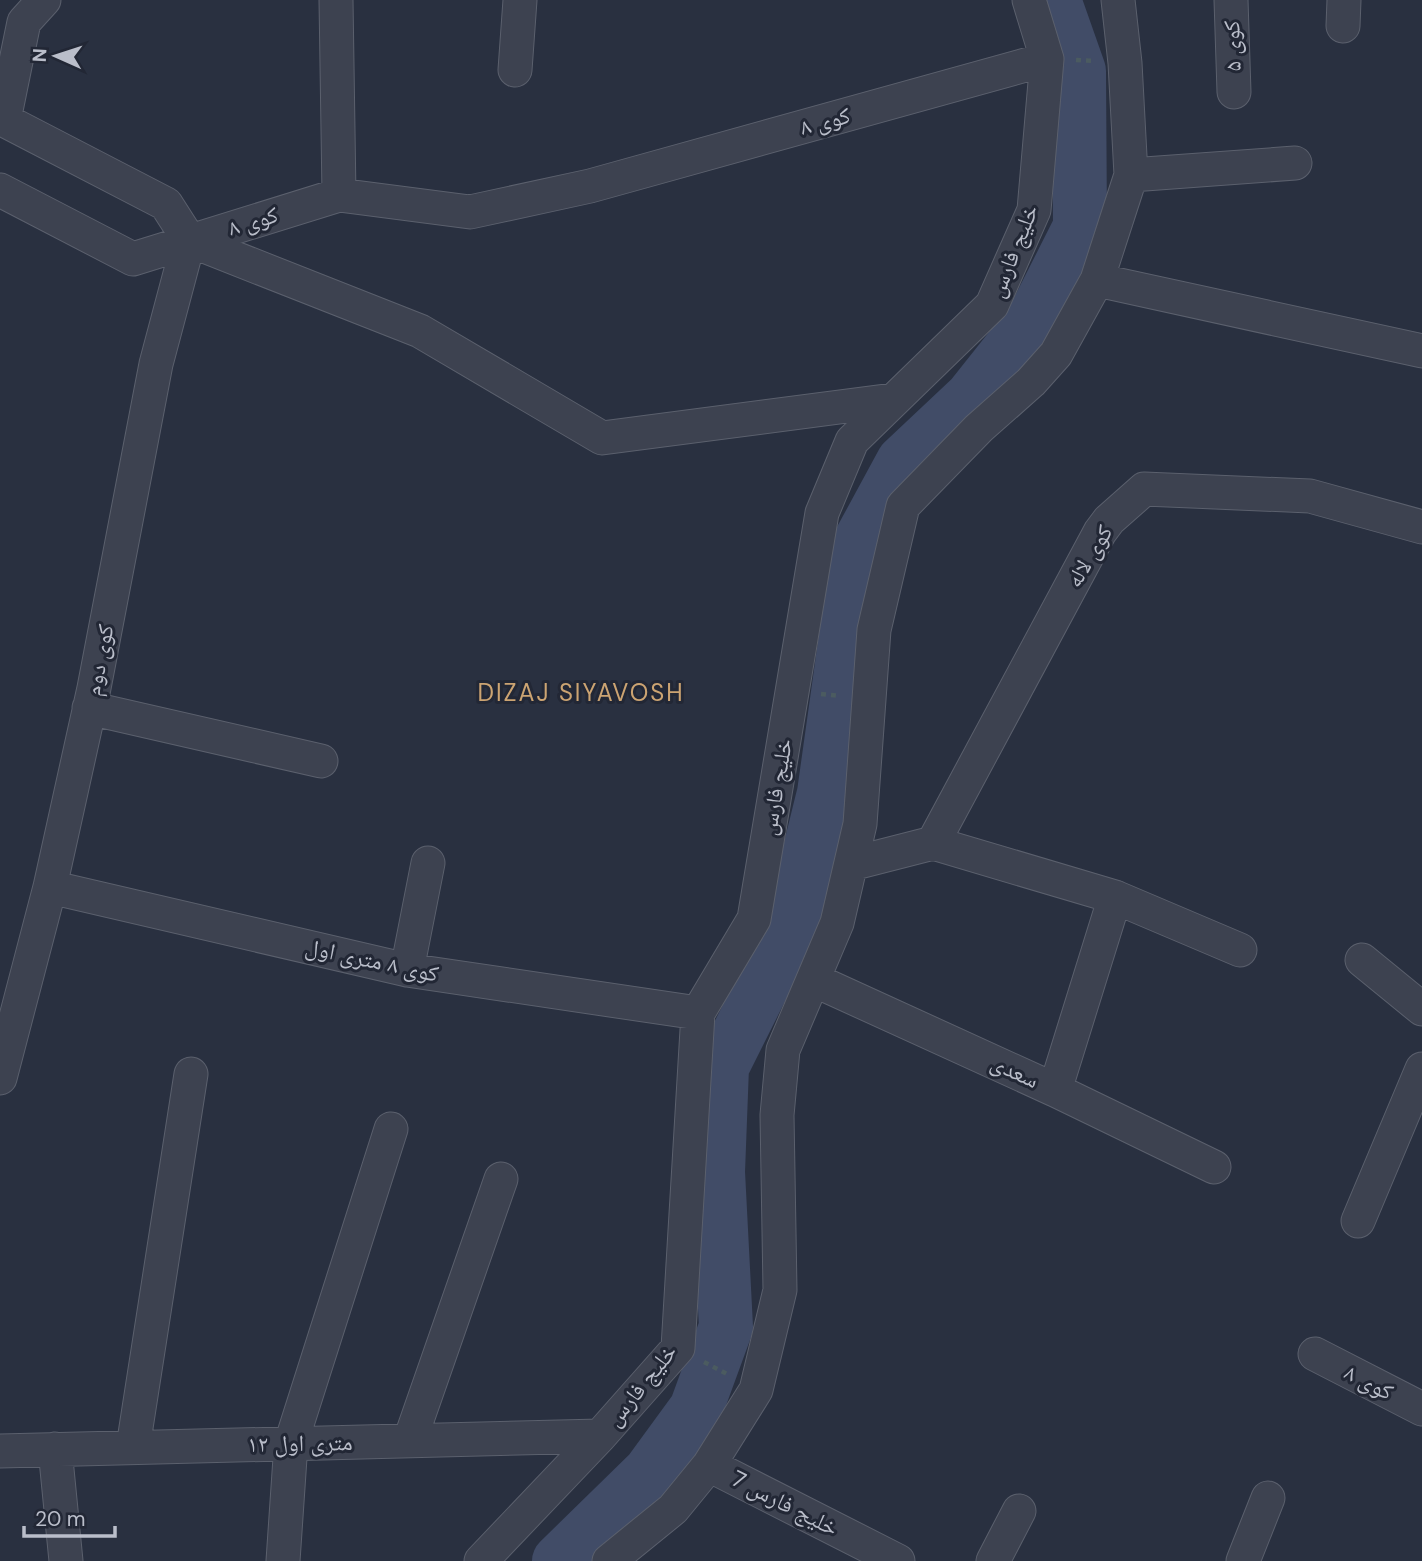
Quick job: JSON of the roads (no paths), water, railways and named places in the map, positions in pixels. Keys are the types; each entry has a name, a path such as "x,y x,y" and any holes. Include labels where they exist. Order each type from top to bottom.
{"street":[{"path":"0,190 133,259 189,240 166,204 2,119 24,22 44,0"},
{"path":"336,0 339,195"},
{"path":"515,70 520,0"},
{"name":"خلیج فارس","path":"481,1561 600,1436 678,1348 698,1013 754,919 822,513 852,441 992,305 1034,210 1047,59 1029,0"},
{"path":"609,1561 673,1509 709,1465 756,1390 780,1290 777,1115 783,1050 837,923 860,824 874,630 903,506 979,428 1031,382 1056,354 1097,280 1130,176 1125,63 1118,0"},
{"name":"کوی ۵","path":"1231,0 1234,92"},
{"name":"کوی ۸","path":"189,240 339,195 470,212 590,186 1047,59"},
{"path":"1130,176 1295,163"},
{"name":"کوی ۸","path":"189,240 420,331 603,438 893,400"},
{"name":"کوی دوم","path":"0,1078 50,887 89,708 156,364 189,240"},
{"path":"1097,280 1422,351"},
{"name":"کوی لاله","path":"933,843 1100,532 1109,520 1143,489 1310,496 1422,527"},
{"path":"89,708 321,761"},
{"path":"851,864 933,843 1115,897 1240,950"},
{"path":"407,970 428,863"},
{"name":"کوی ۸ متری اول","path":"50,887 407,970 698,1013"},
{"path":"1055,1090 1115,897"},
{"path":"1362,960 1422,1009"},
{"name":"سعدی","path":"814,980 1055,1090 1214,1167"},
{"path":"1358,1221 1422,1069"},
{"path":"133,1447 191,1074"},
{"path":"283,1561 291,1444 391,1129"},
{"path":"410,1440 501,1179"},
{"name":"کوی ۸","path":"1315,1354 1422,1409"},
{"name":"۱۲ متری اول","path":"0,1451 600,1436"},
{"path":"55,1449 66,1561"},
{"name":"خلیج فارس 7","path":"709,1465 898,1561"},
{"path":"1243,1561 1268,1498"},
{"path":"993,1561 1019,1511"}],"waterway":[{"path":"559,1561 650,1472 696,1409 726,1327 718,1172 722,1067 790,931 824,793 859,543 903,462 971,398 1033,320 1080,227 1079,71 1054,0"}],"district":[{"name":"DIZAJ SIYAVOSH","path":"581,693"}]}
